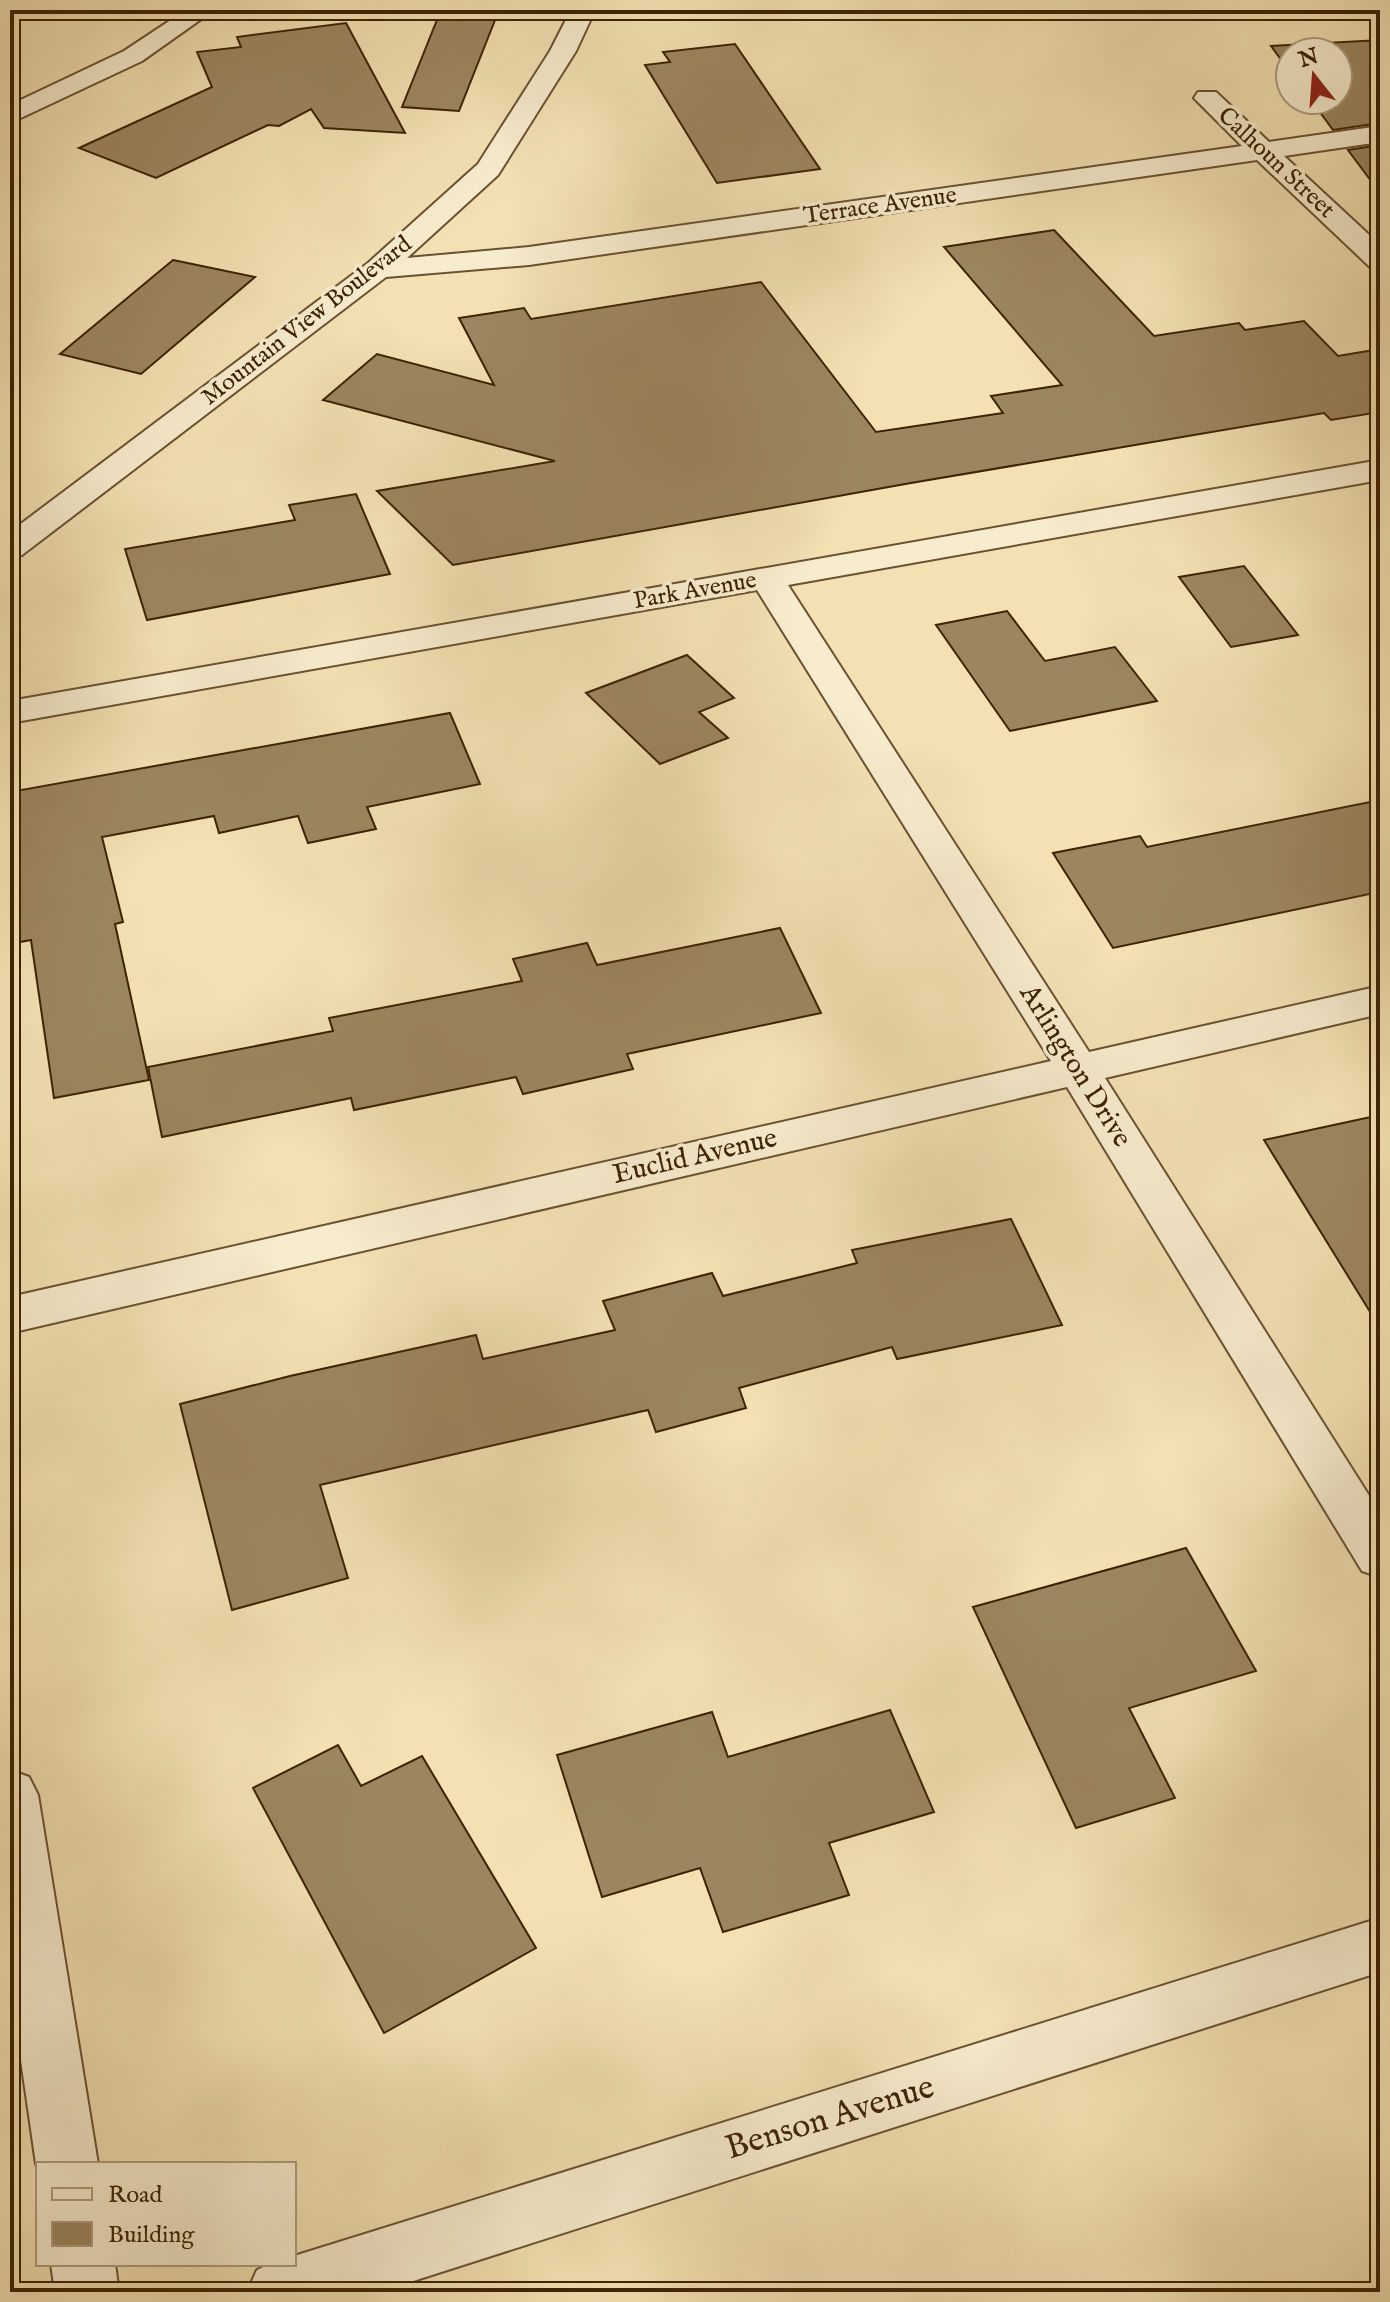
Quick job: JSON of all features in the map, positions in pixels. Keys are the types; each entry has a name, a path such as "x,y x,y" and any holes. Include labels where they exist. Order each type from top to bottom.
{"street":[{"path":"10,115 133,56 202,10"},
{"name":"Mountain View Boulevard","path":"10,548 378,269 488,169 563,51 583,10"},
{"name":"Calhoun Street","path":"1207,98 1380,261"},
{"name":"Terrace Avenue","path":"378,269 529,256 1380,134"},
{"name":"Park Avenue","path":"10,712 1380,470"},
{"name":"Arlington Drive","path":"766,578 1077,1068 1380,1556"},
{"name":"Euclid Avenue","path":"10,1315 1380,1000"},
{"path":"10,1795 67,2162"},
{"name":"Benson Avenue","path":"279,2292 1380,1945"},
{"path":"83,2266 87,2292"}],"building":[{"path":"441,10 499,10 459,111 402,107"},
{"path":"346,23 405,133 324,128 311,109 279,126 268,125 156,178 79,148 212,87 197,52 241,47 237,37"},
{"path":"1380,40 1380,123 1333,130 1323,116 1354,116 1354,41"},
{"path":"735,44 820,169 717,183 645,65 670,62 663,52"},
{"path":"1380,145 1380,193 1348,150"},
{"path":"1054,230 1154,336 1239,323 1245,330 1304,321 1338,356 1380,349 1380,412 1331,420 1324,413 453,565 377,491 555,461 323,400 377,354 494,385 459,318 524,308 531,319 761,282 876,432 1003,413 991,396 1062,385 944,247"},
{"path":"173,260 255,277 141,374 60,354"},
{"path":"356,494 390,574 147,620 125,549 295,520 289,505"},
{"path":"1244,566 1298,635 1231,647 1179,577"},
{"path":"1007,611 1045,661 1115,647 1157,701 1010,731 936,625"},
{"path":"687,655 734,698 699,712 728,738 660,764 586,693"},
{"path":"450,713 480,784 367,807 376,829 308,843 298,816 219,833 214,816 102,837 123,922 115,924 149,1080 54,1098 31,940 20,942 10,892 10,792"},
{"path":"1380,800 1379,892 1113,948 1053,853 1140,836 1147,847"},
{"path":"780,928 821,1013 627,1054 633,1069 523,1094 516,1077 354,1110 351,1098 162,1137 148,1067 333,1031 329,1018 522,981 513,959 587,943 597,965"},
{"path":"1380,1115 1380,1328 1264,1140"},
{"path":"1011,1219 1062,1325 897,1359 892,1347 739,1388 746,1408 656,1432 648,1410 320,1485 348,1578 232,1610 180,1404 476,1335 483,1359 615,1330 603,1301 712,1273 723,1296 857,1263 852,1250"},
{"path":"1186,1548 1256,1671 1129,1708 1175,1798 1076,1828 973,1607"},
{"path":"890,1710 934,1812 829,1843 849,1895 723,1932 700,1868 602,1897 557,1755 712,1712 728,1757"},
{"path":"338,1745 361,1786 422,1756 536,1948 384,2033 253,1788"}]}
